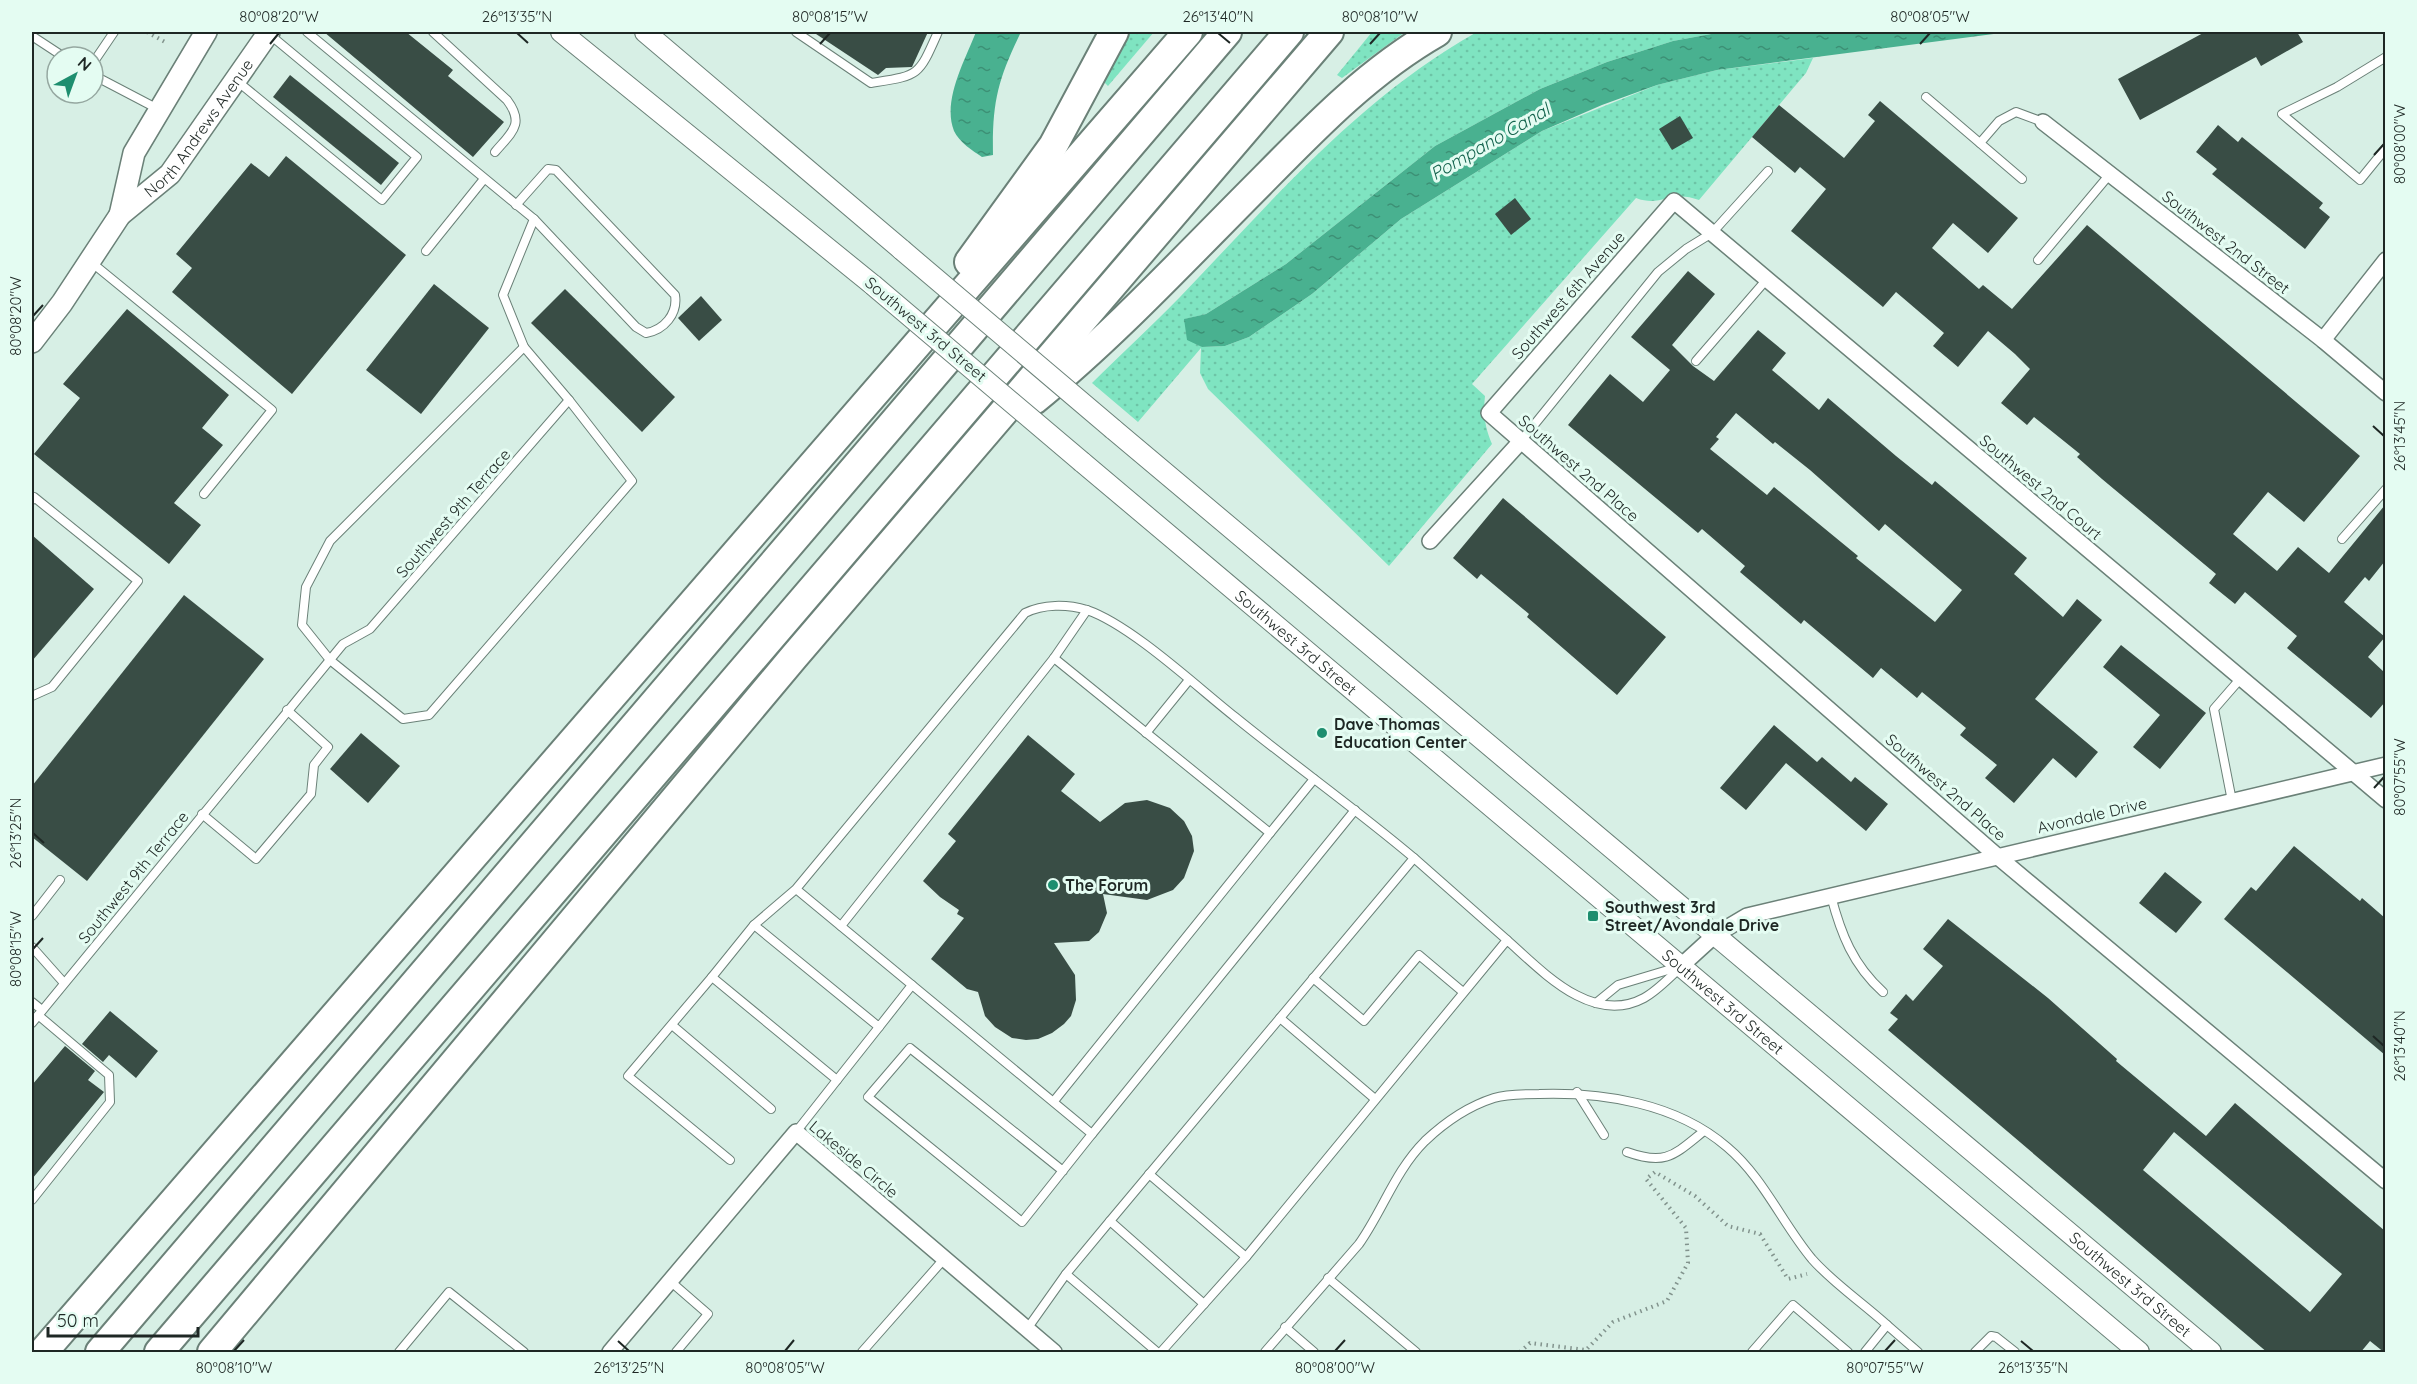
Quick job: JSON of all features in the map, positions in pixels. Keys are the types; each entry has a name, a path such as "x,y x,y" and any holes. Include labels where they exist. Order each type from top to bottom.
{"highway":[{"path":"872,402 1053,146 1114,32"},
{"path":"43,1353 314,1037 872,402 1188,32"},
{"path":"100,1353 1227,32"},
{"path":"159,1353 1289,32"},
{"path":"212,1353 967,454 1329,32"},
{"path":"967,454 1086,358 1344,99 1405,51 1437,32"}],"main road":[{"name":"North Andrews Avenue","path":"120,215 134,153 206,32"},
{"name":"North Andrews Avenue","path":"32,342 62,303 120,215 170,174 268,32"}],"street":[{"name":"Southwest 3rd Street","path":"561,32 873,285 2139,1353"},
{"name":"Southwest 3rd Street","path":"645,32 2211,1353"},
{"name":"Southwest 2nd Street","path":"2043,122 2323,340 2385,393"},
{"name":"Southwest 2nd Court","path":"1674,201 2385,800"},
{"name":"Southwest 6th Avenue","path":"1489,413 1674,201"},
{"path":"2323,340 2385,260"},
{"name":"Southwest 2nd Place","path":"1489,413 1997,856 2385,1181"},
{"path":"1430,541 1521,441"},
{"name":"Avondale Drive","path":"1682,966 1715,935 1747,916 2385,765"},
{"name":"Lakeside Circle","path":"610,1353 796,1132 1054,1353"}],"lane":[{"path":"105,45 114,32"},
{"path":"236,80 382,200 417,157 268,32"},
{"path":"307,32 484,179 516,205 534,219 636,327 646,333 655,331 666,323 677,303 675,295 562,174 548,169 516,205"},
{"path":"433,32 515,111 517,122 512,133 495,152"},
{"path":"796,32 871,83 905,77 922,68 938,32"},
{"path":"32,36 46,45"},
{"path":"2385,57 2337,87 2282,114 2360,180 2385,148"},
{"path":"105,81 159,110"},
{"path":"1926,97 2022,179"},
{"path":"1980,143 1999,121 2016,112 2043,122"},
{"path":"1521,441 1658,272 1686,249 1712,233 1768,171"},
{"path":"2038,260 2110,174"},
{"path":"426,251 484,179"},
{"path":"524,347 330,541 306,587 302,625 330,660 403,719 429,715 632,481 524,347 502,295 534,219"},
{"path":"90,261 272,411 204,494"},
{"path":"1696,361 1767,279"},
{"name":"Southwest 9th Terrace","path":"32,1023 343,644 370,629 569,400"},
{"path":"2342,539 2385,489"},
{"path":"32,500 34,497 138,581 52,687 32,696"},
{"path":"730,1160 628,1076 754,926 796,889 1025,613 1050,605 1087,610 1121,628 1414,858 1553,980 1596,1003 1629,1004 1645,997 1682,966"},
{"path":"841,926 1054,658 1087,610"},
{"path":"1054,658 1270,833"},
{"path":"2232,801 2214,709 2241,678"},
{"path":"1146,733 1189,680"},
{"path":"202,814 256,859 311,794 314,765 328,747 287,710"},
{"path":"1054,1101 1314,779"},
{"path":"1063,1171 910,1048 868,1097 1022,1222 1355,810"},
{"path":"1027,1330 1066,1274 1414,858"},
{"path":"32,916 60,879"},
{"path":"796,889 1092,1134"},
{"path":"1831,896 1840,929 1853,957 1866,976 1883,992"},
{"path":"754,926 879,1027"},
{"path":"1066,1274 1159,1353 1246,1257 1507,940"},
{"path":"32,947 64,983"},
{"path":"1313,978 1364,1021 1419,955 1463,993"},
{"path":"1596,1003 1618,985 1682,966"},
{"path":"712,977 837,1080"},
{"path":"796,1132 912,985"},
{"path":"32,1002 109,1075 110,1102 32,1200"},
{"path":"1280,1018 1375,1099"},
{"path":"672,1025 771,1109"},
{"path":"1577,1092 1604,1135"},
{"path":"1265,1353 1284,1327 1372,1226 1405,1164 1451,1119 1494,1098 1577,1092 1640,1104 1672,1114 1727,1146 1744,1164 1813,1260 1918,1353"},
{"path":"1627,1152 1649,1160 1674,1155 1704,1131"},
{"path":"1149,1174 1246,1257"},
{"path":"1110,1221 1204,1304"},
{"path":"862,1353 944,1259"},
{"path":"1328,1278 1416,1353"},
{"path":"670,1281 708,1314 676,1353"},
{"path":"399,1353 449,1292 524,1353"},
{"path":"1752,1353 1793,1305 1848,1353"},
{"path":"1865,1353 1887,1325"},
{"path":"1284,1327 1314,1353"},
{"path":"1976,1353 1991,1336 1996,1337 2015,1353"}],"path":[{"path":"147,32 165,42"},
{"path":"1520,1353 1530,1343 1586,1350 1613,1322 1667,1301 1688,1263 1686,1228 1646,1179 1655,1172 1695,1196 1728,1226 1760,1234 1788,1279 1806,1273 1814,1280"}],"shaded area":[{"path":"1129,32 1154,32 1108,86 1104,82"},
{"path":"1372,32 1405,32 1342,78 1337,75"},
{"path":"1477,32 1722,32 1673,41 1607,62 1540,89 1435,146 1286,264 1206,314 1185,319 1202,347 1225,346 1249,337 1312,294 1401,219 1542,131 1657,85 1717,70 1813,58 1806,73 1699,200 1681,196 1653,201 1636,198 1472,384 1485,396 1485,421 1492,444 1389,566 1208,389 1200,373 1201,348 1138,422 1092,383 1169,308 1319,153 1356,119 1434,58"}],"water":[{"path":"976,32 1021,32 998,91 995,105 993,155 982,157 959,139 951,119 956,81"},
{"name":"Pompano Canal","path":"1722,32 2009,32 1717,70 1657,85 1602,105 1542,131 1401,219 1312,294 1249,337 1225,346 1202,347 1187,340 1184,319 1206,314 1286,264 1435,146 1540,89 1607,62 1673,41"}],"building":[{"path":"324,32 406,32 453,70 448,76 504,122 473,157"},
{"path":"813,32 928,32 912,67 886,68 878,75"},
{"path":"2205,32 2297,32 2303,42 2261,66 2256,57 2140,120 2118,79"},
{"path":"290,75 399,163 381,185 273,97"},
{"path":"1880,101 2018,218 1988,253 1953,223 1932,248 1979,289 1983,285 2012,309 2087,225 2360,456 2304,522 2268,492 2233,534 2277,571 2298,547 2329,573 2385,505 2385,561 2369,581 2365,577 2344,602 2385,637 2368,657 2385,673 2385,702 2371,718 2287,648 2297,636 2245,592 2235,604 2209,583 2216,574 2077,457 2080,454 2034,417 2027,425 2001,403 2030,369 1988,331 1958,367 1933,346 1944,333 1896,292 1883,307 1791,231 1826,189 1800,167 1795,173 1752,137 1779,105 1844,158 1875,121 1868,115"},
{"path":"1680,116 1693,138 1672,150 1659,129"},
{"path":"2218,125 2238,142 2242,137 2323,203 2319,208 2330,217 2305,249 2212,174 2217,169 2196,152"},
{"path":"286,156 406,255 292,394 172,292 192,268 176,254 251,163 269,177"},
{"path":"1515,198 1531,219 1511,235 1495,214"},
{"path":"1688,271 1715,294 1672,345 1693,366 1714,381 1758,330 1786,353 1772,370 1819,410 1828,398 1932,485 1935,481 2027,558 2014,574 2063,617 2077,599 2102,620 2035,699 2098,752 2076,778 2053,758 2014,803 1985,778 1997,765 1960,735 1966,728 1922,692 1917,698 1881,668 1873,678 1804,620 1801,624 1740,572 1745,566 1702,529 1698,533 1568,425 1610,374 1643,402 1670,370 1631,337","holes":["1736,413 1773,444 1775,442 1810,470 1879,531 1885,524 1962,590 1935,622 1774,487 1767,495 1710,449 1719,439 1716,437"]},
{"path":"434,284 489,328 421,414 366,370"},
{"path":"565,289 675,397 642,432 531,323"},
{"path":"701,296 722,320 699,341 678,318"},
{"path":"127,309 229,395 202,428 223,445 174,503 201,525 169,564 34,454 80,398 63,384"},
{"path":"1503,498 1666,637 1617,695 1527,617 1529,614 1481,574 1477,579 1453,558"},
{"path":"32,535 94,589 32,661"},
{"path":"184,595 264,659 87,881 32,837 32,786"},
{"path":"2121,645 2206,713 2160,769 2133,747 2160,715 2103,667"},
{"path":"1774,725 1817,762 1822,757 1851,782 1855,777 1888,804 1866,831 1786,763 1746,810 1720,788"},
{"path":"361,733 400,766 368,803 330,769"},
{"name":"The Forum","path":"1028,735 1075,774 1061,791 1100,822 1125,803 1147,800 1170,808 1184,821 1192,836 1194,851 1184,878 1173,890 1147,900 1103,894 1107,913 1099,932 1089,941 1054,943 1075,975 1076,1000 1071,1016 1064,1024 1038,1039 1026,1040 1012,1038 995,1027 985,1016 978,992 967,989 931,959 964,918 957,914 959,910 923,881 956,841 948,834"},
{"path":"2294,846 2360,901 2362,898 2385,918 2385,1055 2224,919 2251,887 2256,891"},
{"path":"2165,872 2202,902 2176,933 2139,903"},
{"path":"1948,919 2048,998 2117,1059 2116,1061 2206,1136 2235,1103 2385,1231 2385,1353 2370,1341 2360,1353 2268,1353 1888,1030 1898,1019 1890,1013 1906,994 1913,1001 1943,966 1923,949","holes":["2174,1132 2342,1274 2310,1312 2143,1170"]},
{"path":"110,1011 158,1051 136,1078 109,1055 103,1062 82,1044"},
{"path":"65,1046 95,1071 88,1080 104,1092 32,1179 32,1085"}],"place":[{"name":"Dave Thomas Education Center","path":"1322,733"},
{"name":"The Forum","path":"1053,885"},
{"name":"Southwest 3rd Street/Avondale Drive","path":"1593,916"}]}
